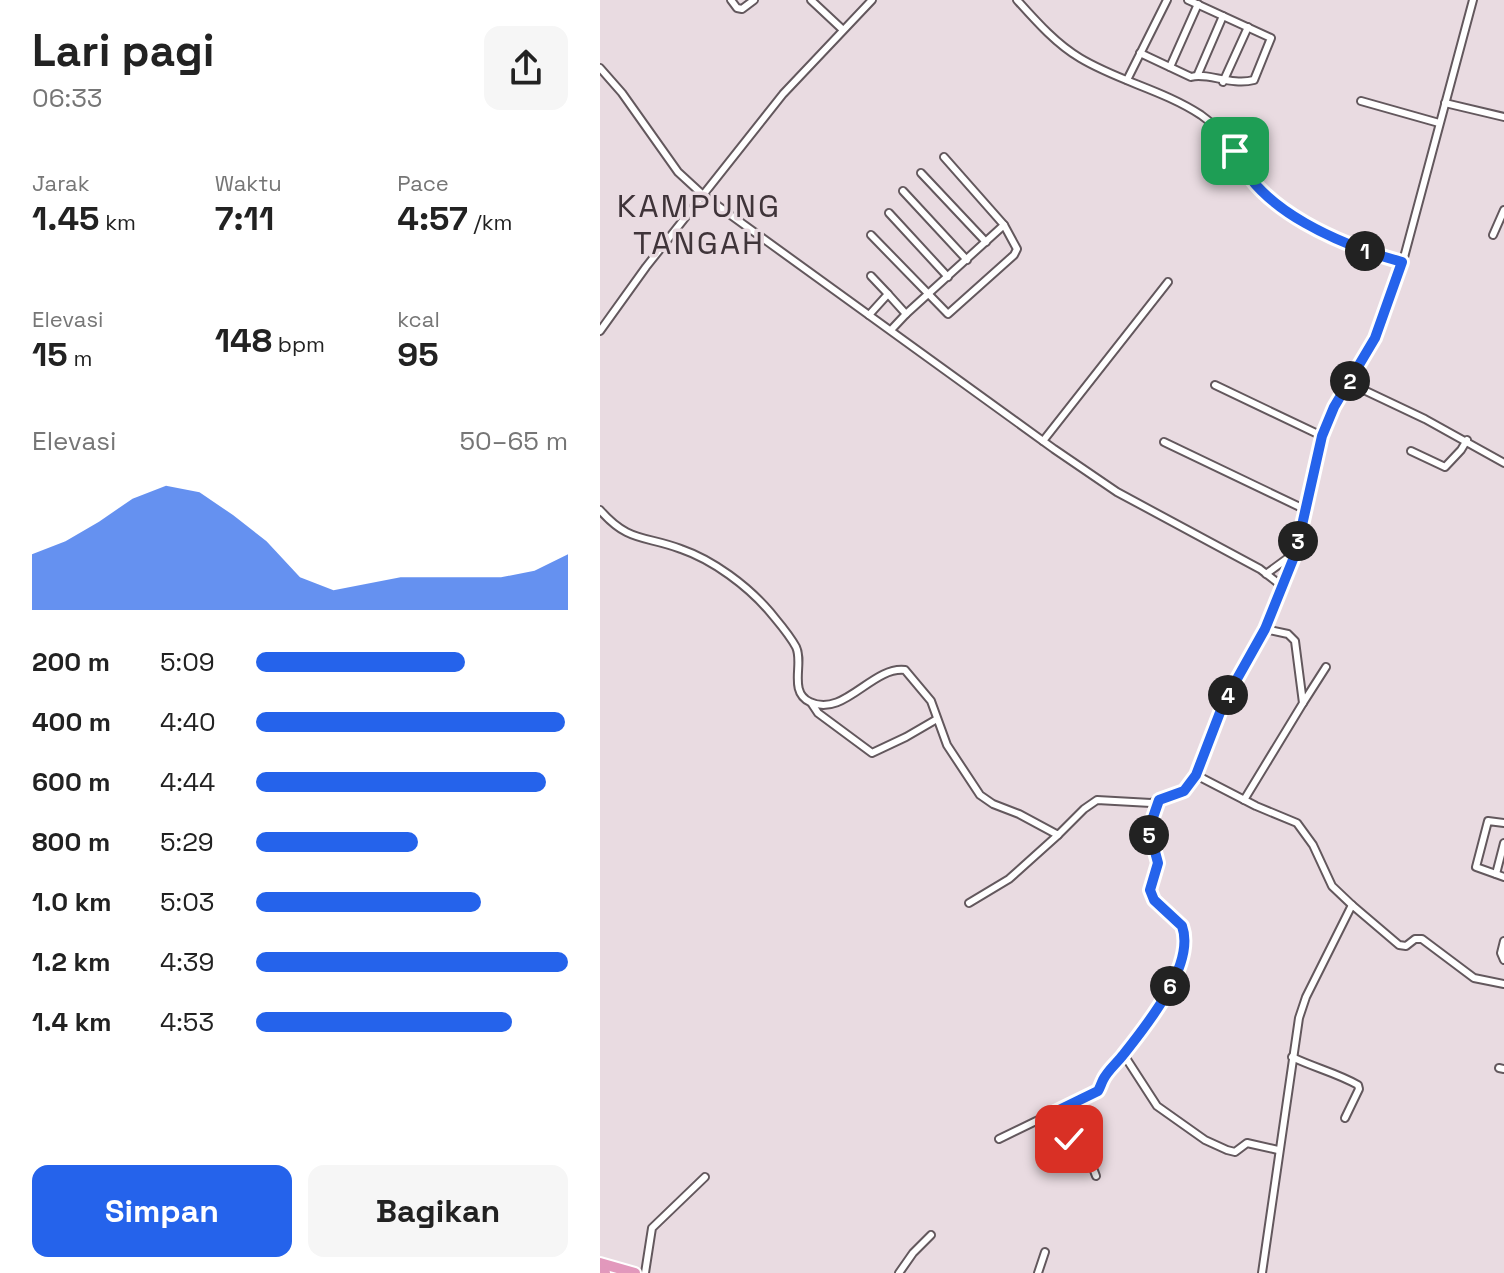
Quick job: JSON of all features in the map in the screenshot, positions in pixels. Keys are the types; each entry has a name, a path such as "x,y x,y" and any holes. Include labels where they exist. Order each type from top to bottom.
{"highway":[{"path":"600,1263 635,1273"}],"street":[{"path":"731,0 742,9 754,0"},
{"path":"811,0 842,29"},
{"path":"600,331 646,267 783,94 872,0"},
{"path":"1017,0 1073,54 1174,98 1205,118 1235,151 1245,174 1277,204 1353,246 1402,262"},
{"path":"1127,80 1167,0"},
{"path":"1140,53 1191,77 1198,74 1223,82 1255,79 1272,39 1188,0"},
{"path":"969,903 1009,879 1097,800 1151,803 1184,791 1196,775 1224,702 1265,629 1296,552 1322,436 1334,407 1375,338 1402,262 1473,0"},
{"path":"1170,67 1198,4"},
{"path":"1198,74 1223,16"},
{"path":"1223,82 1248,27"},
{"path":"600,68 622,93 678,172 703,195 1117,492 1266,574 1282,586"},
{"path":"1361,101 1439,123"},
{"path":"1445,103 1504,117"},
{"path":"871,235 927,296 949,314 1014,255 1017,249 1004,225 944,157"},
{"path":"921,173 986,242"},
{"path":"903,191 967,260"},
{"path":"1493,235 1504,210"},
{"path":"889,213 948,277"},
{"path":"891,330 1004,225"},
{"path":"871,276 906,314"},
{"path":"1043,441 1168,282"},
{"path":"869,315 888,294"},
{"path":"1349,383 1467,440 1504,463"},
{"path":"1215,385 1322,436"},
{"path":"1411,451 1445,467 1467,440"},
{"path":"1164,442 1304,509"},
{"path":"600,510 633,537 681,549 703,559 766,607 797,648 803,698 872,753 937,719"},
{"path":"1266,574 1296,552"},
{"path":"1265,629 1288,634 1295,641 1303,703"},
{"path":"1244,800 1326,667"},
{"path":"812,704 839,701 885,673 905,670 931,701 947,745 980,795 1058,835"},
{"path":"1196,775 1297,823 1313,845 1332,886 1399,945 1406,946 1415,939 1422,939 1474,978 1504,984"},
{"path":"999,1139 1098,1091 1103,1079 1126,1058 1165,997 1183,954 1185,938 1182,926 1154,900 1150,890 1158,863 1149,829 1159,800"},
{"path":"1504,823 1488,821 1476,867 1500,876 1504,843"},
{"path":"1262,1273 1292,1057 1306,997 1352,905"},
{"path":"1504,941 1501,953 1504,960"},
{"path":"1292,1057 1321,1071 1336,1072 1358,1085 1345,1118"},
{"path":"1126,1058 1153,1102 1205,1140 1232,1152 1247,1143 1278,1150"},
{"path":"1055,1112 1065,1138 1081,1138 1096,1176"},
{"path":"645,1273 652,1228 705,1177"},
{"path":"899,1273 931,1235"},
{"path":"1038,1273 1045,1252"}],"district":[{"name":"KAMPUNG TANGAH","path":"699,224"}],"route":[{"path":"1069,1139 1063,1135 1055,1112 1098,1091 1103,1079 1153,1016 1176,974 1183,954 1184,931 1151,895 1150,886 1158,863 1150,841 1150,820 1159,800 1184,791 1196,775 1224,702 1265,629 1296,552 1322,436 1334,407 1375,338 1402,262 1353,246 1277,204 1245,174 1235,151"}]}
